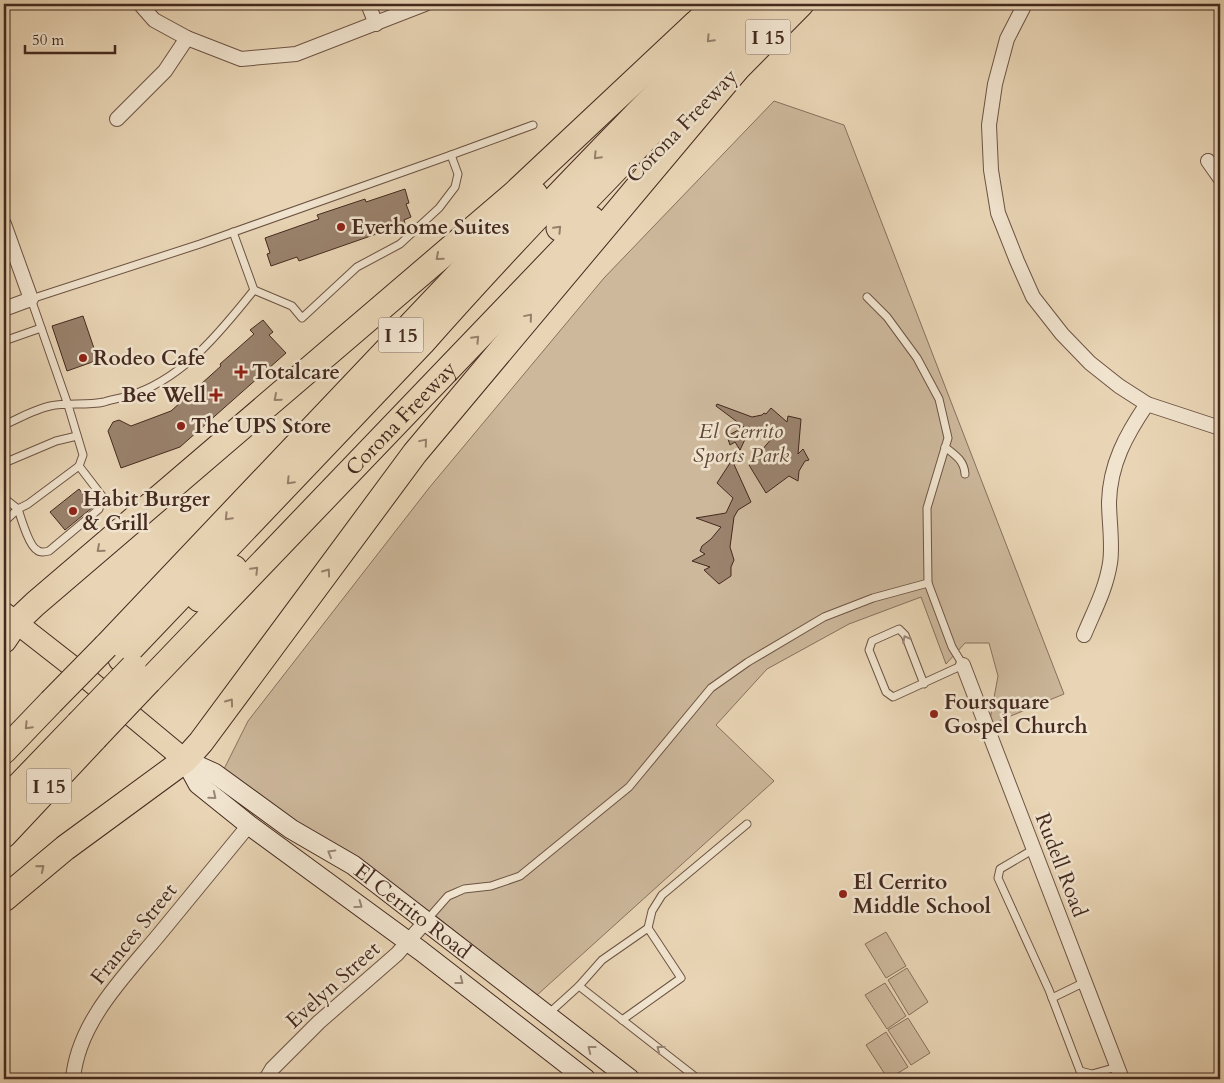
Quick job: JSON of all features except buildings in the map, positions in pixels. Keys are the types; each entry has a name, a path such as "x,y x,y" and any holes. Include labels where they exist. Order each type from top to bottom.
{"highway":[{"name":"Corona Freeway","path":"4,751 76,722 129,665 254,490 715,4"},
{"path":"129,665 455,305 744,4"},
{"path":"129,665 215,582 234,568 775,4"},
{"name":"Corona Freeway","path":"4,835 76,722 129,665 563,248 801,4"},
{"path":"8,625 35,604 514,194 696,24"},
{"path":"4,899 64,848 185,760 201,742 415,453 736,70"},
{"path":"254,490 361,396 425,330 455,305"},
{"path":"4,780 76,722"},
{"path":"4,801 76,722"},
{"path":"4,814 76,722"}],"main road":[{"name":"El Cerrito Road","path":"8,625 73,666 185,760 214,773 291,829 353,865 630,1079"},
{"name":"El Cerrito Road","path":"185,760 198,784 249,825 409,942 586,1079"}],"street":[{"path":"140,4 154,20 187,38 241,59 296,54 425,4"},
{"path":"368,4 376,24"},
{"path":"1025,4 1007,39 995,84 990,124 991,170 998,213 1016,261 1033,296 1062,334 1090,363 1119,386 1147,404 1220,428"},
{"path":"118,119 165,71 187,38"},
{"path":"1208,161 1220,178"},
{"path":"4,224 31,300 4,309"},
{"path":"1084,635 1105,587 1111,561 1109,500 1114,464 1126,435 1147,404"},
{"name":"Rudell Road","path":"963,665 1120,1073"},
{"name":"Frances Street","path":"73,1079 74,1067 83,1036 107,998 249,825"},
{"name":"Evelyn Street","path":"266,1079 272,1069 319,1022 394,958 426,921"}],"lane":[{"path":"4,522 18,509 28,504 78,466 83,455 68,405 31,300 233,232 533,125"},
{"path":"233,232 254,290 292,306 302,318 357,267 400,244 438,208 455,187 458,174 451,155"},
{"path":"4,425 50,406 101,403 136,393 169,376 182,367 228,323 254,290"},
{"path":"867,297 887,317 917,358 939,399 948,438 927,508 928,583 952,648 963,665 924,684 894,697 886,692 869,650 872,641 899,630 905,634 924,684"},
{"path":"4,341 41,328"},
{"path":"4,463 56,441 77,436"},
{"path":"945,448 959,458 964,466 965,474"},
{"path":"4,498 18,509 36,550 49,551 99,509 101,504 102,496 78,466"},
{"path":"426,921 448,896 455,892 491,886 520,876 629,787 712,688 748,662 824,617 873,598 928,583"},
{"path":"546,1015 579,986 602,960 648,928 652,911 662,895 747,824"},
{"path":"1034,849 1000,869 998,878 1052,998 1080,1070 1092,1074 1120,1073"},
{"path":"622,1020 681,978 648,928"},
{"path":"1052,998 1085,982"},
{"path":"579,986 698,1079"}],"green space":[{"name":"El Cerrito Sports Park","path":"774,101 844,125 1064,694 989,725 998,676 989,643 965,643 946,664 921,597 849,624 767,669 716,725 774,781 536,996 436,916 353,874 224,769 248,721 429,488 604,278"},
{"path":"886,932 906,966 886,978 865,944"},
{"path":"907,968 928,1002 909,1015 888,980"},
{"path":"885,983 906,1016 887,1029 865,995"},
{"path":"908,1018 930,1053 911,1065 888,1030"},
{"path":"886,1032 908,1067 888,1079 866,1045"}],"place":[{"name":"Everhome Suites","path":"341,227"},
{"name":"Rodeo Cafe","path":"83,358"},
{"name":"Totalcare","path":"241,372"},
{"name":"Bee Well","path":"216,395"},
{"name":"The UPS Store","path":"181,426"},
{"name":"Habit Burger & Grill","path":"73,511"},
{"name":"Foursquare Gospel Church","path":"934,714"},
{"name":"El Cerrito Middle School","path":"843,894"}]}
